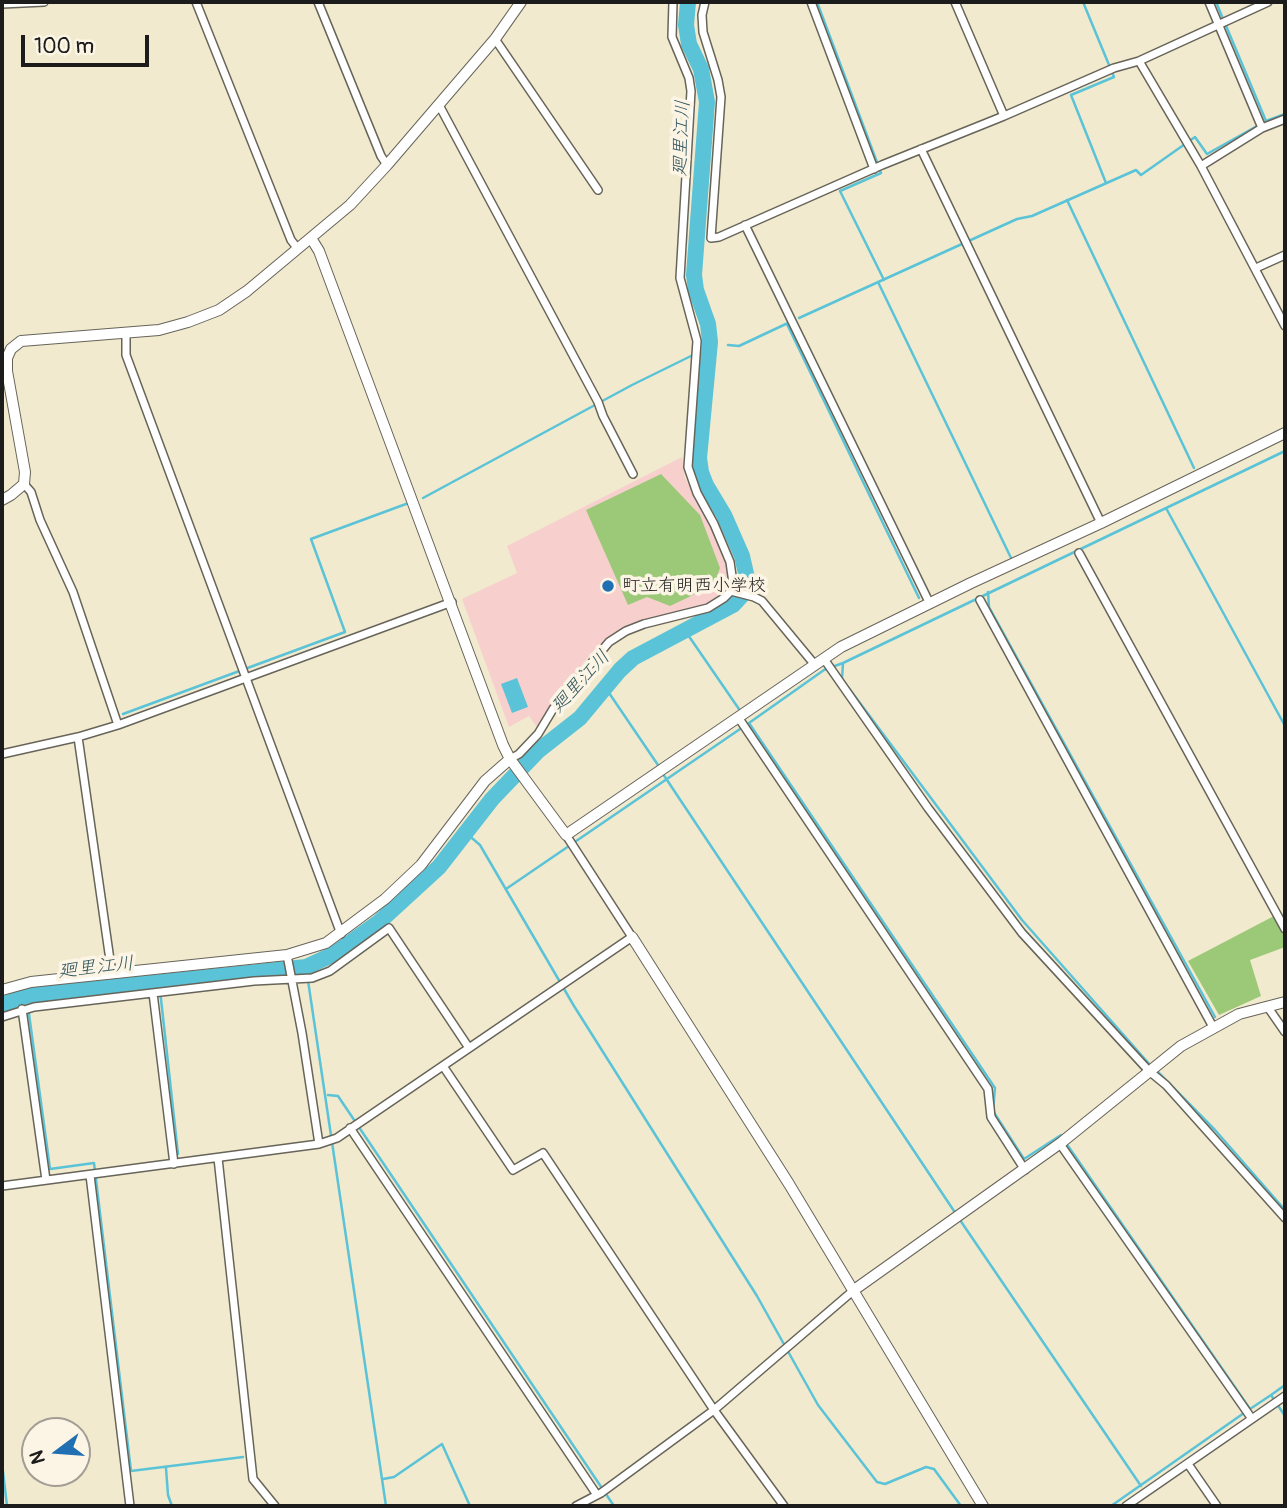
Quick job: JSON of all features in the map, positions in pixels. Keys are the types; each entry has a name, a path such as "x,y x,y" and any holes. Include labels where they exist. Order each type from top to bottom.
{"street":[{"path":"2,4 44,2"},
{"path":"196,2 291,240 298,249"},
{"path":"318,2 381,156 387,164"},
{"path":"2,500 24,484 25,472 7,371 6,348 21,341 159,330 219,310 247,291 349,205 495,39 521,2"},
{"path":"2,990 31,982 288,958 326,943 386,899 421,865 485,781 512,761 538,734 553,709 608,642 644,624 708,608 731,591 733,583 730,562 693,485 688,467 696,362 695,326 680,278 691,91 689,78 672,37 673,2"},
{"path":"705,2 702,15 703,32 719,80 721,97 711,238 719,237 877,167 1111,70 1139,61 1268,2"},
{"path":"811,2 877,167"},
{"path":"956,2 1004,116"},
{"path":"1209,2 1223,22 1260,125"},
{"path":"495,39 598,190"},
{"path":"1139,61 1202,166 1285,326"},
{"path":"439,105 633,474"},
{"path":"1202,166 1260,125 1285,119"},
{"path":"922,149 1101,523"},
{"path":"745,225 930,604"},
{"path":"312,238 452,602 503,745 632,937 854,1290 983,1506"},
{"path":"1256,268 1285,255"},
{"path":"126,332 126,355 341,934"},
{"path":"570,841 661,770 825,665 841,648 1014,563 1284,437"},
{"path":"24,484 31,492 40,520 73,592 118,725"},
{"path":"1079,553 1285,929"},
{"path":"731,591 762,601 825,665 1022,933 1152,1069 1285,1218"},
{"path":"980,600 1213,1027"},
{"path":"2,754 118,725 243,673 452,602"},
{"path":"742,719 988,1089 990,1117 1025,1170"},
{"path":"78,737 112,974"},
{"path":"2,1017 22,1009 254,981 309,979 330,971 389,928 469,1048"},
{"path":"2,1186 323,1143 337,1138 632,937"},
{"path":"288,958 323,1143"},
{"path":"158,993 174,1164"},
{"path":"576,1506 601,1493 714,1410 854,1290 1025,1170 1181,1046 1240,1014 1285,1002"},
{"path":"1267,1006 1285,1032"},
{"path":"22,1009 46,1180"},
{"path":"443,1066 513,1170 543,1153 714,1410 784,1506"},
{"path":"354,1125 601,1493"},
{"path":"1063,1141 1248,1414"},
{"path":"218,1158 253,1479 275,1506"},
{"path":"94,1174 130,1506"},
{"path":"1126,1506 1188,1464 1248,1414 1285,1396"},
{"path":"1188,1464 1217,1506"}],"shaded area":[{"name":"町立有明西小学校","path":"682,457 685,478 712,524 727,563 730,578 722,594 707,605 624,628 587,658 537,727 529,716 509,727 462,599 517,573 507,546"}],"green space":[{"path":"661,474 700,515 720,568 714,585 670,606 647,597 628,605 586,510"},
{"path":"1274,916 1285,938 1285,947 1250,960 1261,996 1219,1015 1188,961"}],"water":[{"path":"517,678 528,707 512,713 501,684"}],"waterway":[{"name":"廻里江川","path":"2,1005 26,996 306,967 334,954 379,922 439,867 492,799 538,751 580,718 633,658 733,605 744,593 747,578 742,556 724,515 706,485 699,458 710,342 708,324 696,290 694,275 707,102 701,69 689,44 686,25 688,2"},
{"path":"817,2 881,173 840,191 884,280"},
{"path":"1083,2 1114,77 1071,95 1106,183"},
{"path":"1216,2 1266,121"},
{"path":"799,318 1017,219 1032,216 1136,170 1141,175 1195,137 1207,154 1266,121 1285,114"},
{"path":"1067,200 1194,468"},
{"path":"878,282 1012,560"},
{"path":"728,345 739,346 788,323"},
{"path":"787,324 919,598"},
{"name":"廻里江川","path":"710,342 715,343"},
{"path":"423,498 632,385 691,356 709,357"},
{"path":"1062,1137 1061,1135 1024,1159 993,1111 995,1088 749,723 824,670 1285,451"},
{"path":"123,714 345,632 311,539 406,504"},
{"path":"1166,508 1285,726"},
{"path":"988,592 989,607 1215,1017"},
{"path":"686,632 741,712"},
{"path":"843,663 842,679 1022,920 1151,1066"},
{"path":"605,687 660,768"},
{"path":"506,889 743,727"},
{"path":"663,774 956,1214"},
{"path":"466,833 480,845 574,1006 757,1296 818,1405 877,1482 885,1484 926,1467 934,1469 961,1506"},
{"path":"306,967 386,1506"},
{"path":"159,981 178,1154"},
{"name":"廻里江川","path":"26,996 27,1001"},
{"path":"29,1014 50,1169 94,1163 131,1471 243,1457"},
{"path":"1156,1070 1215,1130 1285,1210"},
{"path":"328,1095 338,1096 614,1506"},
{"path":"1066,1143 1250,1409 1271,1395 1273,1398"},
{"path":"960,1220 1141,1486"},
{"path":"1271,1395 1285,1385"},
{"path":"1279,1407 1285,1416"},
{"path":"1111,1506 1244,1413"},
{"path":"383,1479 394,1477 442,1444 470,1506"},
{"path":"2,1463 7,1506"},
{"path":"166,1468 168,1495 172,1506"}],"place":[{"name":"町立有明西小学校","path":"608,586"}]}
